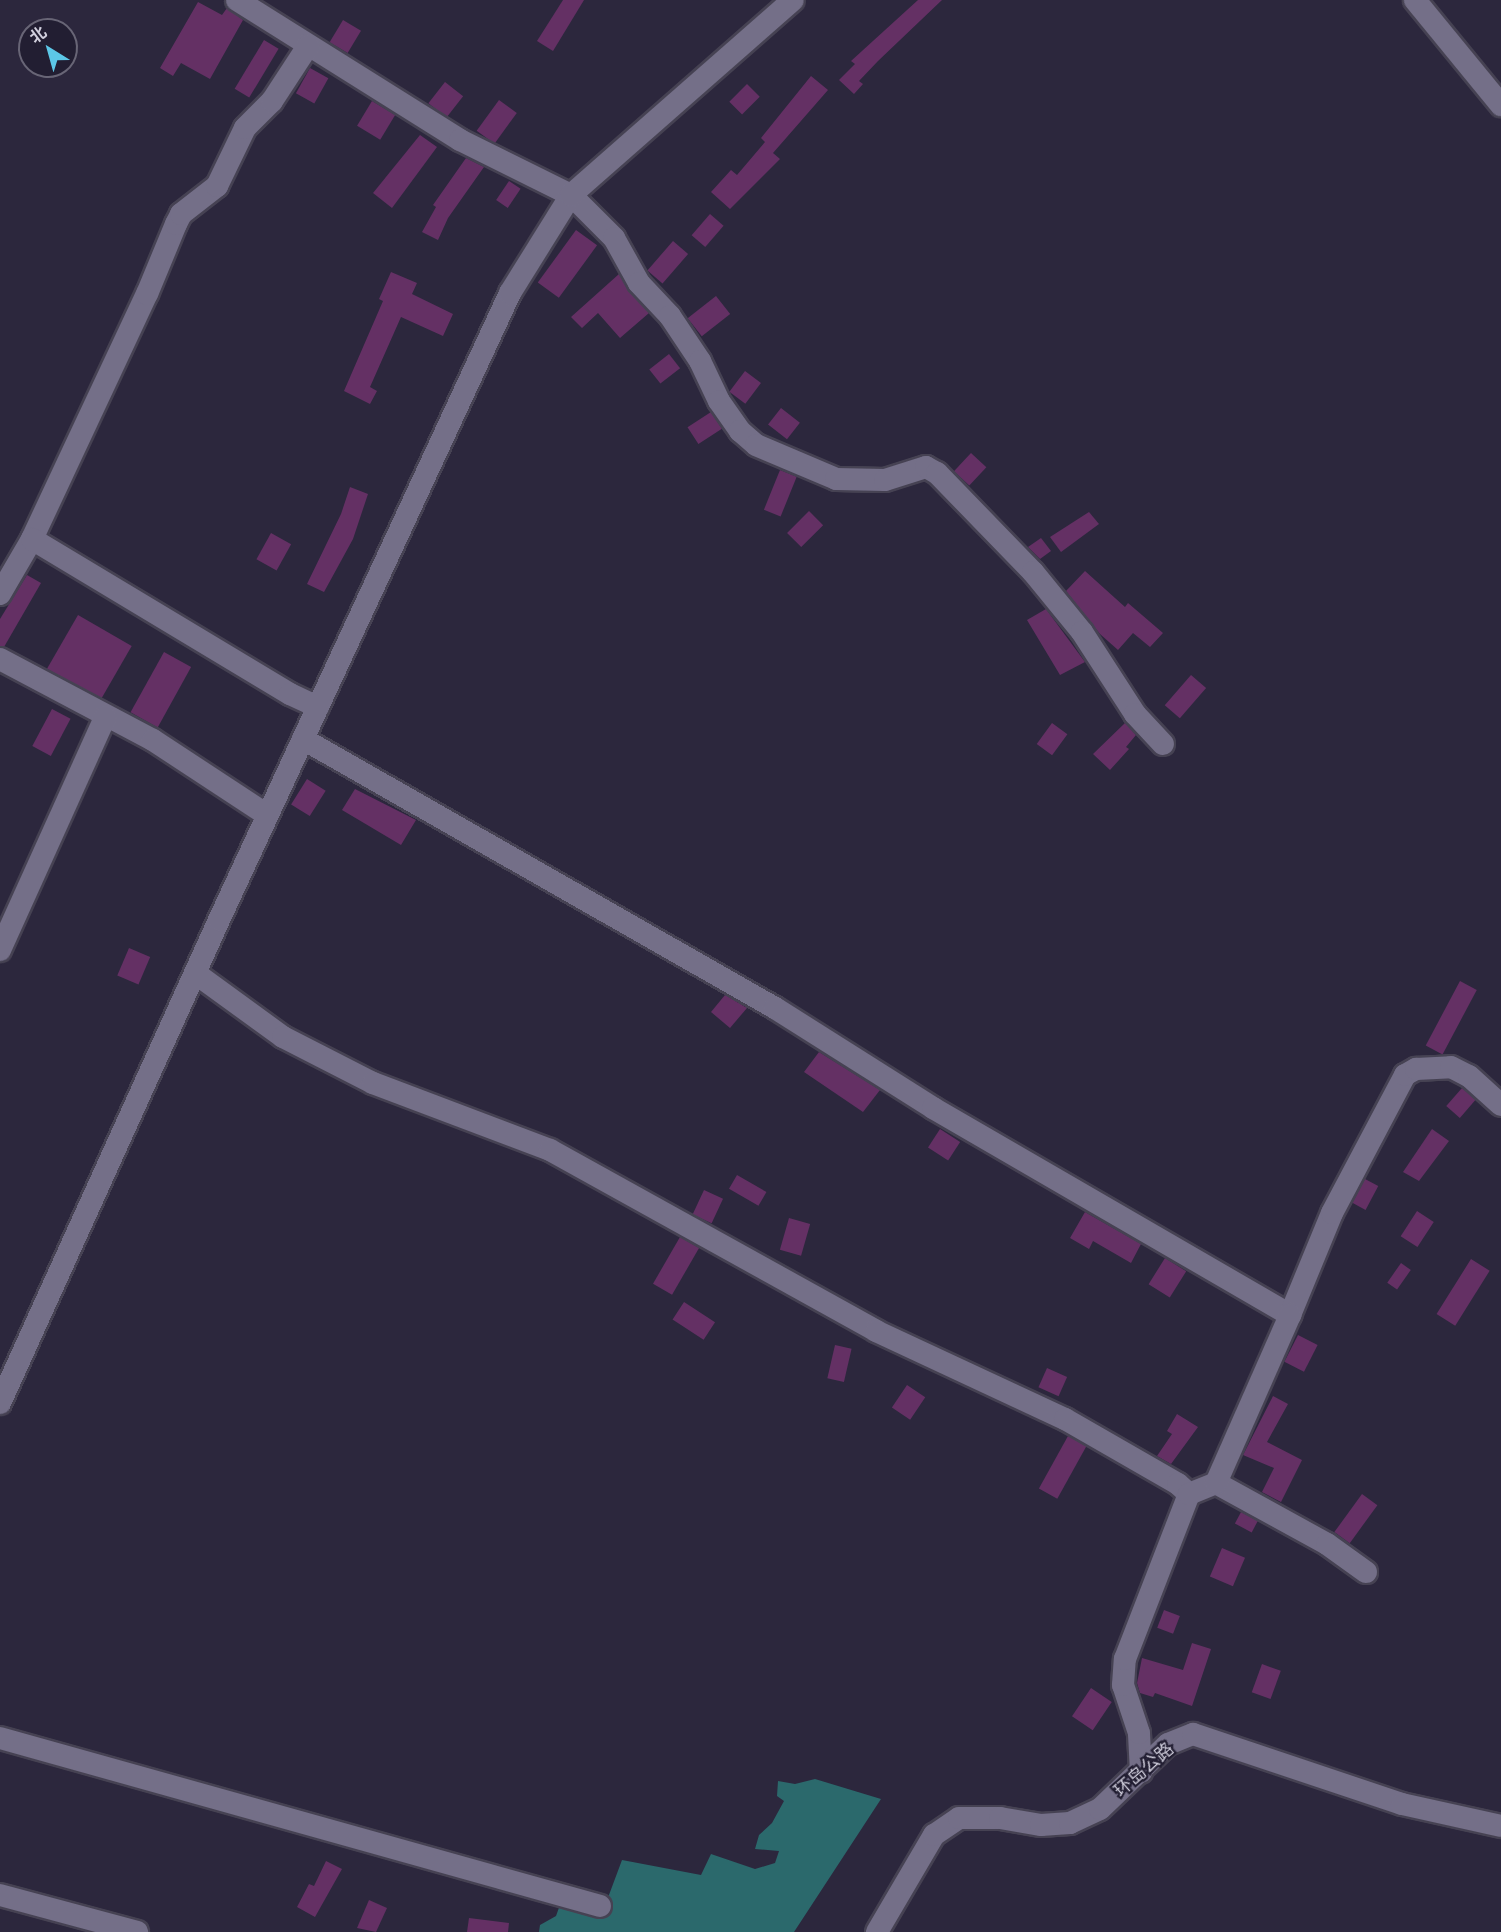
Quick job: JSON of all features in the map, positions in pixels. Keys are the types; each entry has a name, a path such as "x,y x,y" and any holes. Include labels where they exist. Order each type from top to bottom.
{"street":[{"path":"237,0 460,140 571,195 615,238 639,283 670,316 700,361 719,401 740,431 756,445 836,479 885,480 926,467 937,473 1040,581 1082,632 1135,714 1163,744"},
{"path":"0,1403 267,815 510,293 571,195 793,0"},
{"path":"1415,0 1501,105"},
{"path":"0,594 32,539 147,294 176,224 217,186 245,128 272,101 308,46"},
{"path":"32,539 290,694 318,707"},
{"path":"0,660 105,717 153,740 267,815"},
{"path":"0,950 105,717"},
{"path":"303,739 775,1008 944,1114 1290,1315"},
{"path":"195,973 283,1037 373,1083 550,1150 876,1331 1065,1419 1178,1484 1189,1494"},
{"path":"1141,1772 1138,1733 1123,1685 1125,1659 1189,1494 1216,1483 1332,1213 1405,1075 1426,1067 1450,1067 1469,1076 1501,1105"},
{"path":"1216,1483 1327,1544 1366,1572"},
{"name":"环岛公路","path":"877,1932 934,1835 958,1818 1000,1818 1041,1825 1070,1823 1100,1809 1168,1744 1193,1734 1402,1804 1501,1826"},
{"path":"0,1738 600,1906"},
{"path":"0,1895 137,1932"}],"shaded area":[{"path":"815,1779 881,1799 794,1932 539,1932 540,1925 556,1916 561,1902 603,1911 622,1860 701,1875 711,1854 755,1869 775,1863 779,1851 755,1849 759,1835 772,1823 784,1801 777,1796 778,1781 795,1784"}],"building":[{"path":"563,0 584,0 553,51 537,41"},
{"path":"918,0 942,0 859,81 863,84 854,94 839,80 855,64 851,61"},
{"path":"198,2 222,15 227,8 243,20 210,79 181,63 173,76 160,68"},
{"path":"343,20 361,31 348,53 330,42"},
{"path":"264,40 279,49 249,98 235,89"},
{"path":"310,68 328,78 314,104 296,93"},
{"path":"811,76 828,90 773,153 780,159 730,209 711,192 731,170 737,175 765,142 761,138"},
{"path":"445,82 463,96 447,117 428,103"},
{"path":"747,84 760,97 742,114 729,102"},
{"path":"499,100 517,113 494,144 477,131"},
{"path":"372,101 395,115 380,140 357,126"},
{"path":"420,135 437,147 392,208 373,193"},
{"path":"466,158 484,167 448,218 438,240 422,232 436,207 433,205"},
{"path":"509,181 521,189 508,208 496,200"},
{"path":"710,214 724,226 705,247 692,235"},
{"path":"576,230 597,245 559,298 538,283"},
{"path":"673,241 688,254 663,284 647,270"},
{"path":"391,272 417,283 412,294 453,314 443,336 401,317 370,387 377,391 370,404 344,391 383,301 379,299"},
{"path":"619,274 649,313 620,338 598,313 582,328 571,317"},
{"path":"716,296 730,314 702,336 688,318"},
{"path":"669,354 680,368 660,384 649,369"},
{"path":"745,371 761,383 745,404 729,392"},
{"path":"781,408 800,423 787,439 768,425"},
{"path":"711,412 722,429 698,444 688,427"},
{"path":"971,453 986,467 969,486 954,471"},
{"path":"780,470 797,477 781,517 764,510"},
{"path":"350,487 368,494 353,539 324,592 307,584 341,514"},
{"path":"809,511 823,525 801,547 787,533"},
{"path":"1089,512 1099,524 1061,552 1050,537"},
{"path":"271,533 291,544 277,570 256,559"},
{"path":"1041,538 1051,551 1040,559 1028,547"},
{"path":"1085,571 1125,607 1128,603 1163,633 1150,647 1133,633 1118,650 1100,634 1066,591"},
{"path":"27,575 41,583 4,647 0,646 0,619"},
{"path":"1046,609 1085,662 1060,675 1027,620"},
{"path":"78,615 132,646 101,700 47,669"},
{"path":"164,652 191,667 158,727 131,712"},
{"path":"1191,675 1206,688 1180,718 1165,705"},
{"path":"52,709 71,719 51,756 32,746"},
{"path":"1052,723 1067,734 1052,755 1037,744"},
{"path":"1125,723 1136,735 1126,747 1129,749 1110,770 1093,754"},
{"path":"307,779 326,791 310,816 291,804"},
{"path":"355,789 416,820 401,845 342,810"},
{"path":"129,948 150,957 138,985 117,976"},
{"path":"1460,981 1477,990 1443,1054 1426,1045"},
{"path":"725,995 747,1008 730,1028 711,1012"},
{"path":"819,1052 880,1090 863,1112 804,1072"},
{"path":"1462,1088 1476,1100 1460,1118 1446,1106"},
{"path":"940,1129 960,1142 948,1161 928,1147"},
{"path":"1432,1129 1449,1141 1419,1181 1403,1172"},
{"path":"737,1175 766,1192 758,1206 729,1189"},
{"path":"1365,1179 1378,1186 1366,1210 1352,1203"},
{"path":"704,1190 723,1199 712,1223 693,1214"},
{"path":"1417,1211 1434,1222 1417,1247 1401,1236"},
{"path":"1085,1212 1141,1244 1131,1263 1093,1241 1089,1249 1070,1238"},
{"path":"789,1218 810,1224 801,1256 780,1250"},
{"path":"680,1237 699,1248 672,1295 653,1284"},
{"path":"1165,1258 1186,1271 1170,1298 1149,1284"},
{"path":"1471,1259 1490,1271 1455,1326 1437,1314"},
{"path":"1401,1263 1411,1270 1397,1290 1387,1283"},
{"path":"684,1302 715,1322 704,1340 673,1320"},
{"path":"1298,1335 1318,1345 1304,1372 1284,1362"},
{"path":"835,1345 852,1349 844,1382 827,1378"},
{"path":"1047,1368 1067,1377 1059,1396 1038,1387"},
{"path":"907,1385 925,1397 910,1420 892,1407"},
{"path":"1273,1396 1288,1404 1267,1442 1302,1460 1281,1502 1262,1492 1274,1468 1243,1455"},
{"path":"1177,1414 1198,1427 1171,1464 1157,1456 1172,1434 1167,1431"},
{"path":"1068,1436 1086,1446 1057,1499 1039,1488"},
{"path":"1362,1494 1377,1505 1350,1543 1334,1532"},
{"path":"1241,1512 1258,1521 1252,1532 1235,1523"},
{"path":"1222,1548 1245,1558 1233,1586 1210,1577"},
{"path":"1164,1610 1180,1616 1173,1634 1157,1628"},
{"path":"1192,1643 1211,1649 1192,1706 1155,1693 1153,1697 1140,1693 1137,1683 1142,1658 1183,1670"},
{"path":"1262,1664 1281,1671 1271,1699 1252,1692"},
{"path":"1091,1688 1112,1702 1093,1730 1072,1716"},
{"path":"326,1861 342,1869 315,1917 297,1907 309,1884 314,1886"},
{"path":"369,1900 387,1908 376,1932 357,1928"},
{"path":"469,1918 509,1923 508,1932 467,1932"}]}
